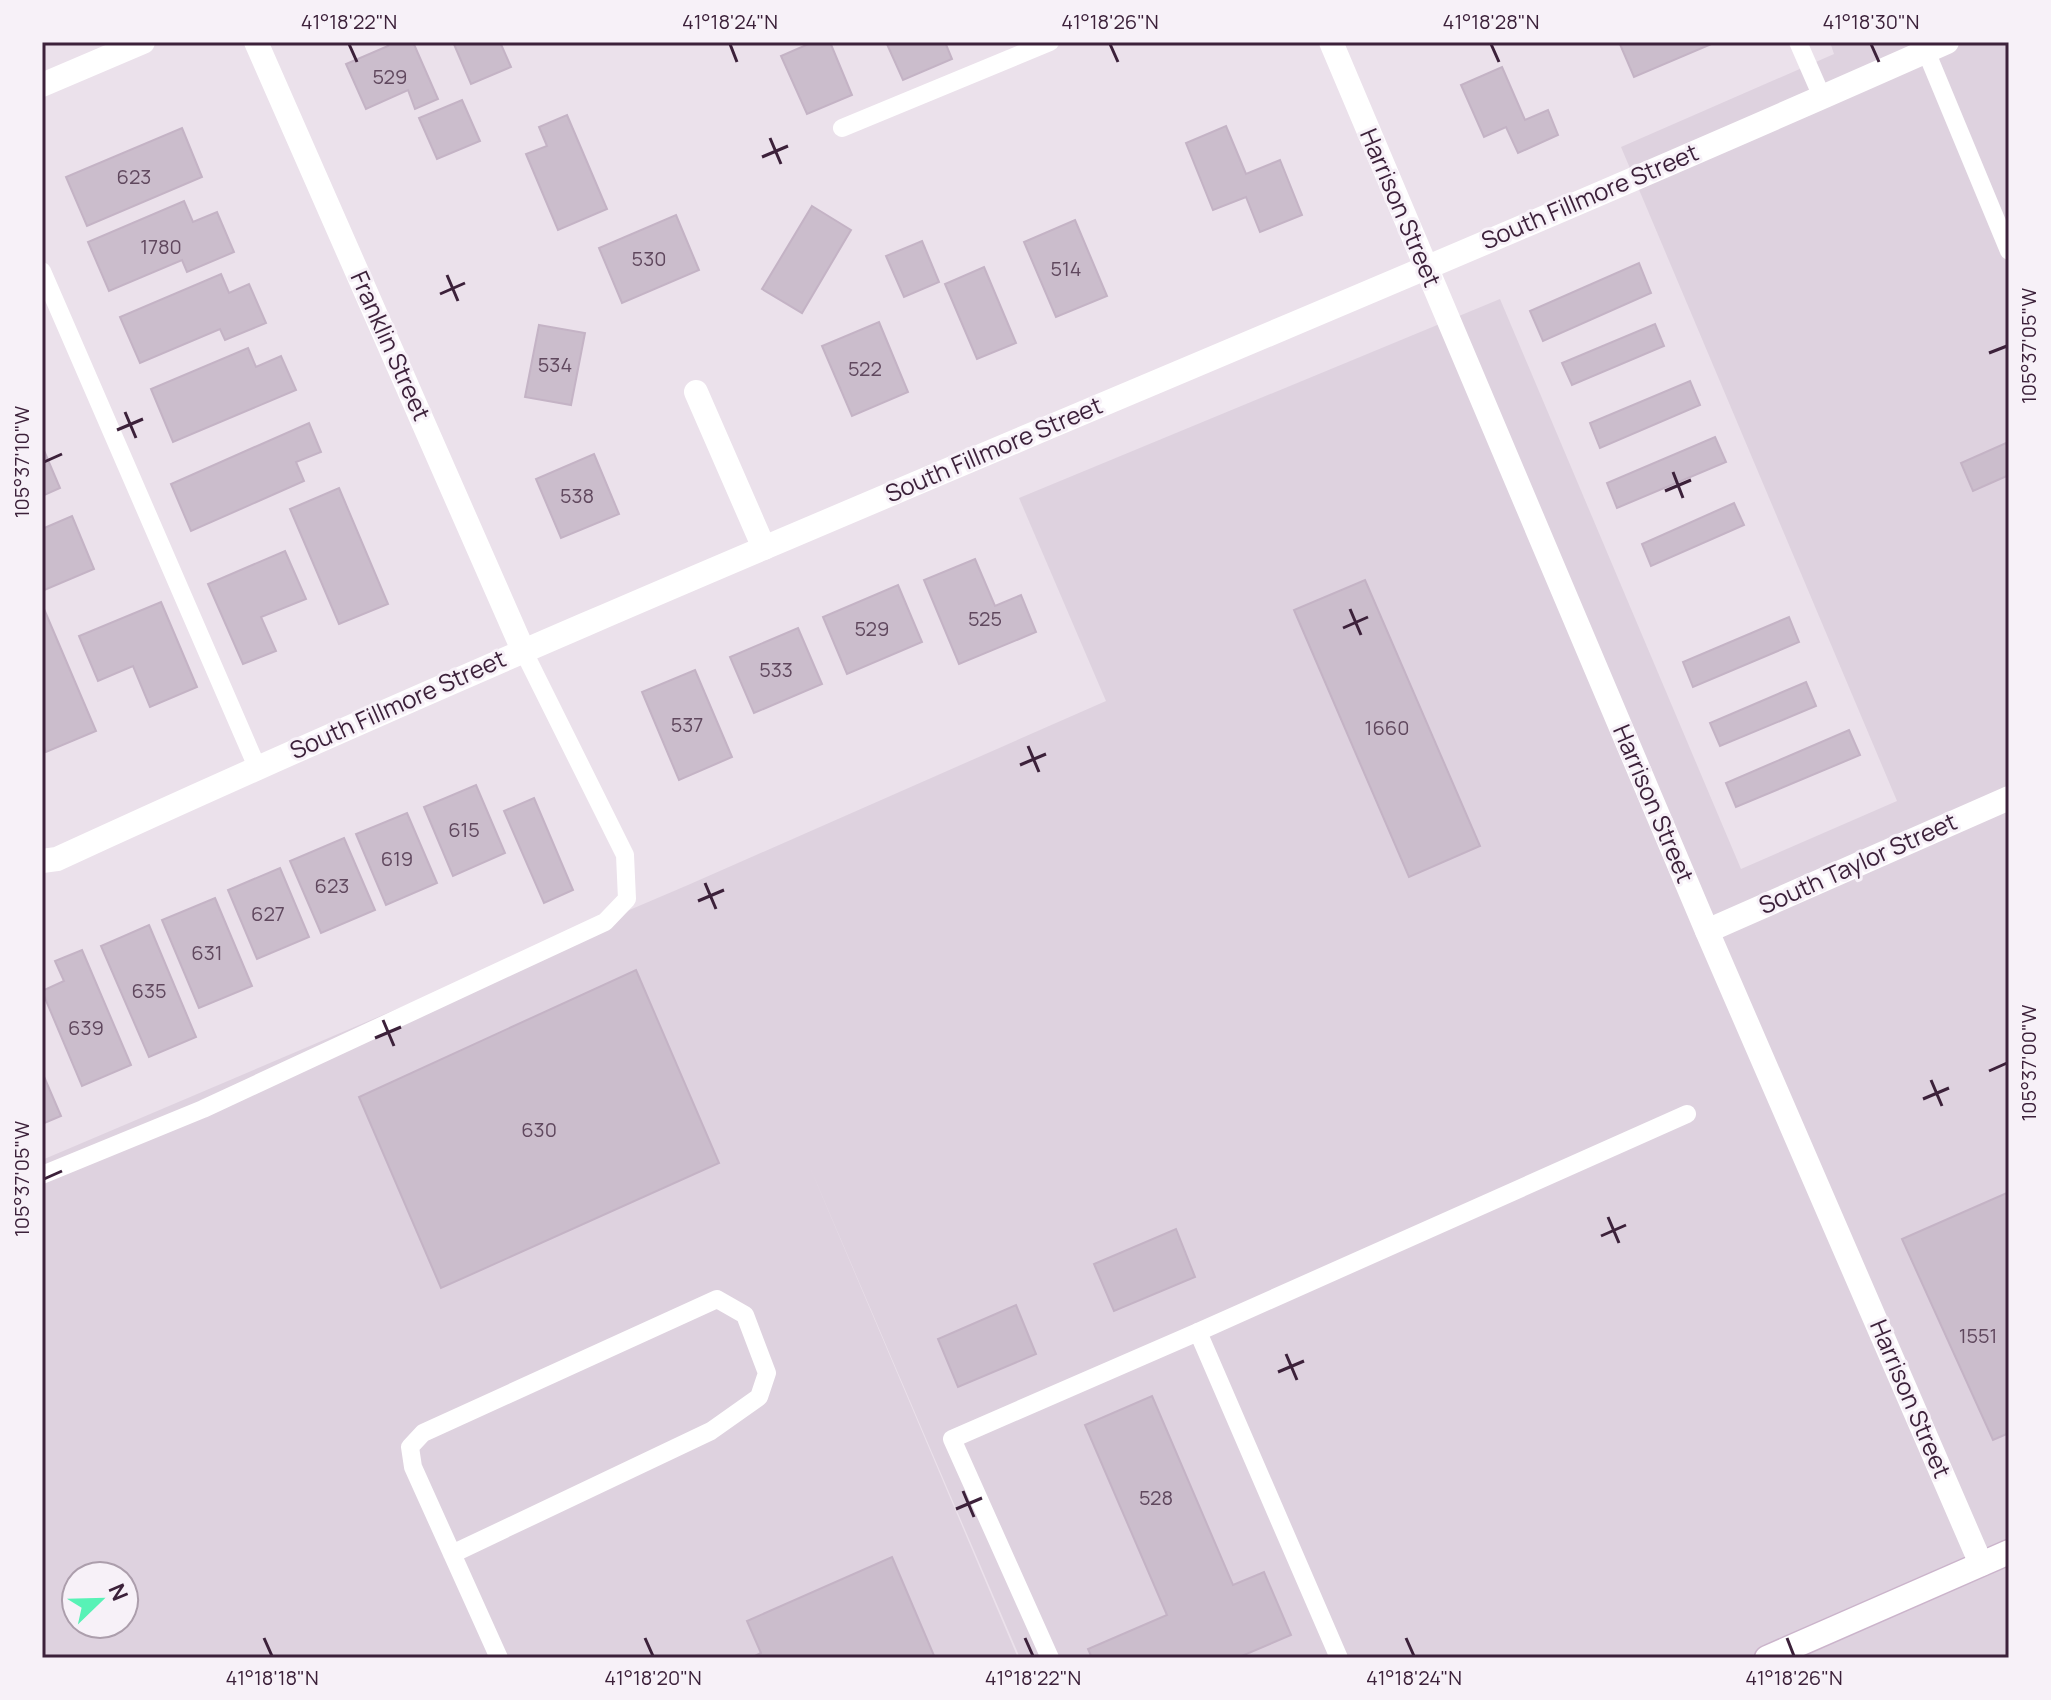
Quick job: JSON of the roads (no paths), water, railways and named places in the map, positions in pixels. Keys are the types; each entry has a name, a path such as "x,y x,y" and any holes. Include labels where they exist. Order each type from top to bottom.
{"street":[{"path":"42,85 143,42"},
{"name":"Franklin Street","path":"256,42 523,650"},
{"name":"Harrison Street","path":"1331,42 1707,931 1981,1564"},
{"name":"South Fillmore Street","path":"42,861 57,859 523,650 1936,47"},
{"path":"696,392 764,548"},
{"name":"South Taylor Street","path":"1707,931 2009,798"},
{"path":"1767,1658 1981,1564 2007,1557"}],"lane":[{"path":"842,128 1050,42"},
{"path":"1798,42 1822,97"},
{"path":"1936,47 2009,251"},
{"path":"42,271 257,767"},
{"path":"42,1175 203,1109 605,922 627,899 625,855 523,650"},
{"path":"1050,1658 952,1439 1687,1114"},
{"path":"452,1554 711,1431 759,1397 767,1373 745,1315 717,1299 423,1433 410,1447 413,1467 452,1554 499,1658"},
{"path":"1198,1332 1339,1658"}]}
